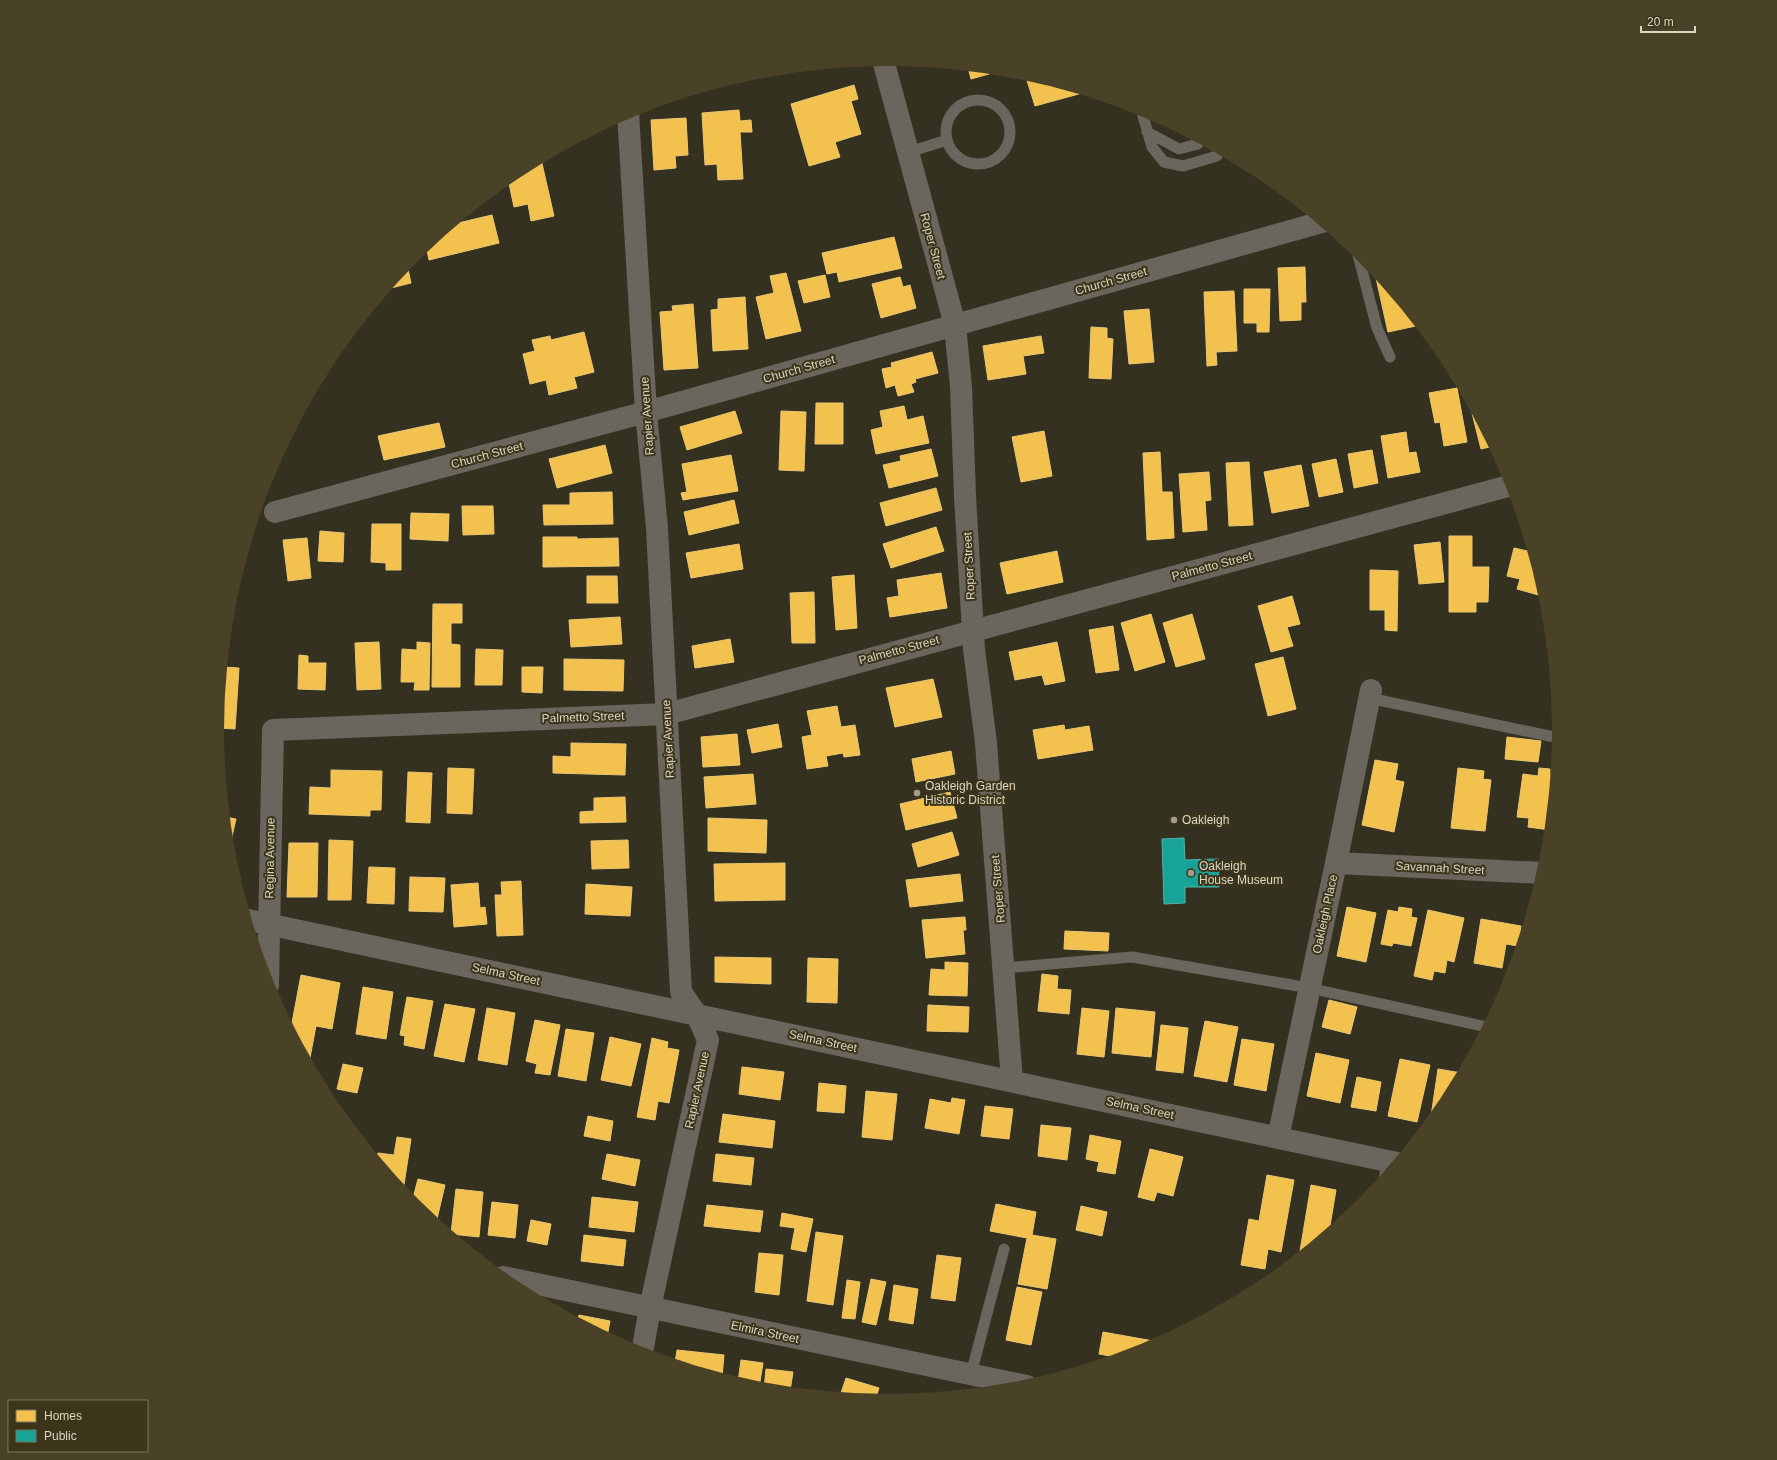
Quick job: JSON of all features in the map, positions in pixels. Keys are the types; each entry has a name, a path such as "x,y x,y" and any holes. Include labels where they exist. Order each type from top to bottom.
{"street":[{"name":"Roper Street","path":"885,66 955,325 961,387 965,496 973,631 986,743 1012,1081"},
{"name":"Rapier Avenue","path":"628,119 646,412 656,528 681,992 697,1015 708,1040 650,1308 643,1347"},
{"name":"Church Street","path":"275,512 646,412 1317,223"},
{"name":"Palmetto Street","path":"273,730 667,714 1506,487"},
{"name":"Oakleigh Place","path":"1278,1138 1370,694"},
{"name":"Regina Avenue","path":"268,966 273,730"},
{"name":"Savannah Street","path":"1336,863 1537,873"},
{"name":"Selma Street","path":"253,921 1278,1138 1388,1168"},
{"name":"Elmira Street","path":"519,1281 1010,1382"}],"lane":[{"path":"973,100 984,100 994,104 1003,111 1011,130 1010,140 1005,150 998,157 989,162 978,164 968,162 959,157 952,150 947,140 946,130 949,119 954,110 963,103 973,100"},
{"path":"1143,117 1152,148 1164,162 1183,166 1217,156 1218,154"},
{"path":"1147,132 1179,149 1198,144 1198,143"},
{"path":"909,152 947,140"},
{"path":"1360,262 1377,328 1390,357"},
{"path":"1370,694 1552,736"},
{"path":"1004,968 1132,957 1309,988 1483,1026"},
{"path":"971,1374 1004,1249"}],"building: Homes":[{"path":"969,71 988,74 971,79"},
{"path":"1027,81 1078,94 1035,106"},
{"path":"854,85 858,99 851,101 861,134 835,142 840,157 809,166 791,104"},
{"path":"739,110 740,121 751,120 752,132 740,132 743,179 718,180 717,164 705,165 702,113"},
{"path":"686,118 688,155 675,156 676,168 654,170 651,120"},
{"path":"542,164 554,216 531,221 528,204 514,207 509,185"},
{"path":"492,215 499,243 429,260 427,252 461,222"},
{"path":"894,237 902,268 839,282 837,272 827,274 822,253"},
{"path":"1305,267 1306,302 1301,302 1301,320 1280,321 1278,268"},
{"path":"408,271 411,283 393,287"},
{"path":"786,273 801,331 766,339 756,297 774,293 770,276"},
{"path":"825,275 830,297 804,303 798,281"},
{"path":"900,277 903,287 910,285 916,308 881,318 872,284"},
{"path":"1376,280 1415,326 1388,332"},
{"path":"1244,289 1270,289 1269,332 1257,332 1257,323 1244,323"},
{"path":"1234,291 1237,351 1216,352 1217,365 1207,366 1204,292"},
{"path":"745,297 748,349 713,351 711,310 718,309 718,299"},
{"path":"693,304 698,368 664,370 660,312 673,311 672,306"},
{"path":"1149,309 1154,362 1129,364 1124,311"},
{"path":"1091,327 1107,328 1107,338 1113,339 1111,379 1089,378"},
{"path":"584,332 594,372 574,377 577,388 549,395 546,380 530,384 523,354 535,351 532,340 550,336 551,340"},
{"path":"1041,336 1044,353 1023,356 1026,374 988,380 983,346"},
{"path":"932,352 938,373 915,379 916,382 911,384 914,392 898,396 895,385 886,388 882,369 892,367 891,363"},
{"path":"1457,388 1467,442 1444,446 1440,422 1435,423 1429,393"},
{"path":"816,403 843,403 843,444 815,444"},
{"path":"904,406 907,420 923,416 929,443 876,454 871,430 883,427 880,411"},
{"path":"735,411 742,433 687,450 680,427"},
{"path":"781,411 806,412 804,471 779,470"},
{"path":"1472,413 1489,447 1481,449"},
{"path":"439,423 445,447 384,460 378,436"},
{"path":"1044,431 1052,476 1021,482 1012,437"},
{"path":"1406,432 1409,453 1416,452 1420,472 1388,478 1381,436"},
{"path":"605,445 612,473 557,488 549,459"},
{"path":"931,449 938,476 889,488 883,465 901,461 900,456"},
{"path":"1372,450 1378,483 1354,488 1348,454"},
{"path":"1160,452 1162,492 1172,492 1174,538 1147,540 1143,453"},
{"path":"731,455 738,491 683,500 681,493 687,492 682,464"},
{"path":"1336,459 1343,492 1319,497 1312,464"},
{"path":"1249,462 1253,525 1229,526 1226,463"},
{"path":"1301,465 1309,506 1272,513 1264,472"},
{"path":"1209,472 1211,500 1205,501 1207,530 1183,532 1179,474"},
{"path":"936,488 942,510 886,526 880,503"},
{"path":"612,492 613,524 544,525 543,505 570,505 570,493"},
{"path":"734,500 739,523 689,535 684,512"},
{"path":"462,506 493,506 494,534 463,535"},
{"path":"411,513 449,514 448,541 410,539"},
{"path":"372,524 401,524 401,570 386,570 386,563 371,562"},
{"path":"936,527 944,551 891,568 883,544"},
{"path":"320,531 344,533 343,562 318,561"},
{"path":"1449,536 1472,536 1472,567 1489,567 1488,602 1476,602 1476,612 1449,612"},
{"path":"543,537 577,537 577,539 618,538 619,566 543,567"},
{"path":"307,538 311,578 288,581 283,540"},
{"path":"1440,542 1444,582 1419,584 1414,545"},
{"path":"739,544 743,569 691,578 686,553"},
{"path":"1514,548 1528,551 1539,595 1517,589 1520,579 1507,576"},
{"path":"1057,551 1063,582 1007,594 1000,563"},
{"path":"1370,570 1398,571 1397,631 1385,630 1385,610 1370,610"},
{"path":"941,573 947,608 890,617 887,598 899,596 897,580"},
{"path":"854,575 857,628 836,630 832,577"},
{"path":"587,576 617,576 618,603 587,603"},
{"path":"814,592 815,643 792,643 790,593"},
{"path":"1292,596 1300,624 1287,627 1293,646 1271,652 1258,606"},
{"path":"433,604 462,604 462,623 451,623 451,644 460,645 460,687 432,687"},
{"path":"1151,614 1165,662 1135,671 1121,623"},
{"path":"1192,614 1205,659 1176,667 1163,623"},
{"path":"620,617 622,644 571,647 569,620"},
{"path":"1113,626 1119,670 1096,673 1089,630"},
{"path":"730,639 734,662 695,668 692,646"},
{"path":"379,642 381,689 357,690 355,643"},
{"path":"417,642 430,643 429,690 414,690 415,682 401,682 402,649 417,650"},
{"path":"1057,642 1065,681 1045,685 1042,675 1015,680 1009,652"},
{"path":"476,649 503,650 502,685 475,685"},
{"path":"299,655 308,656 308,663 326,663 325,690 298,689"},
{"path":"1283,657 1296,709 1268,716 1255,664"},
{"path":"564,659 624,660 623,691 564,690"},
{"path":"228,667 239,668 235,729 224,728"},
{"path":"522,667 543,667 542,693 522,692"},
{"path":"933,679 942,717 895,727 886,688"},
{"path":"837,706 841,727 855,725 860,755 844,757 843,753 826,756 828,766 807,769 802,737 812,735 807,711"},
{"path":"778,724 782,747 752,753 747,730"},
{"path":"1064,725 1065,730 1089,726 1093,750 1038,759 1033,730"},
{"path":"737,734 740,765 703,767 701,737"},
{"path":"1507,737 1541,741 1538,762 1505,759"},
{"path":"571,743 626,744 625,775 553,773 553,756 571,757"},
{"path":"951,751 955,774 916,782 912,759"},
{"path":"1375,760 1398,764 1395,780 1404,782 1394,832 1362,825"},
{"path":"448,768 474,769 472,814 447,813"},
{"path":"1458,768 1484,771 1483,779 1491,780 1485,831 1451,828"},
{"path":"1539,768 1550,769 1551,775 1545,829 1528,827 1529,818 1517,817 1523,774 1538,776"},
{"path":"331,770 382,771 381,810 370,810 370,816 309,814 310,787 331,788"},
{"path":"408,772 432,773 430,823 406,822"},
{"path":"753,774 756,804 706,808 704,777"},
{"path":"950,792 957,818 906,830 900,804"},
{"path":"625,797 626,822 580,823 580,812 594,811 594,798"},
{"path":"230,818 236,819 233,834"},
{"path":"708,818 767,820 766,853 708,851"},
{"path":"952,832 959,855 918,867 912,844"},
{"path":"329,840 353,841 351,900 328,900"},
{"path":"628,840 629,868 592,869 591,841"},
{"path":"289,843 318,843 317,897 287,897"},
{"path":"785,863 785,900 715,901 714,864"},
{"path":"369,867 395,868 394,904 367,903"},
{"path":"960,874 963,901 910,907 906,880"},
{"path":"410,877 445,878 443,912 409,911"},
{"path":"521,881 523,935 497,936 495,895 502,895 501,882"},
{"path":"478,883 480,908 485,907 487,924 454,927 451,885"},
{"path":"586,884 632,887 630,916 585,914"},
{"path":"1347,907 1376,913 1366,962 1337,956"},
{"path":"1399,907 1412,909 1411,917 1417,918 1411,946 1393,943 1392,946 1381,944 1388,910 1398,912"},
{"path":"1428,910 1464,918 1454,962 1447,960 1445,973 1434,971 1432,980 1414,976"},
{"path":"965,917 966,930 963,930 965,954 926,958 922,920"},
{"path":"1481,919 1521,926 1516,946 1506,944 1502,968 1474,963"},
{"path":"1065,931 1109,933 1108,951 1064,949"},
{"path":"715,957 771,958 771,984 715,982"},
{"path":"808,958 838,959 837,1003 807,1002"},
{"path":"945,962 968,963 967,996 929,995 931,969 945,970"},
{"path":"1042,974 1058,976 1057,989 1071,990 1069,1014 1038,1011"},
{"path":"301,975 340,983 332,1029 316,1026 310,1057 292,1022"},
{"path":"363,987 393,992 386,1039 356,1034"},
{"path":"407,997 433,1001 424,1049 404,1045 405,1036 400,1035"},
{"path":"1329,1000 1357,1007 1350,1034 1322,1027"},
{"path":"445,1004 475,1009 464,1062 434,1056"},
{"path":"928,1005 969,1007 968,1032 927,1031"},
{"path":"487,1008 515,1013 507,1065 478,1060"},
{"path":"1082,1008 1109,1011 1104,1057 1077,1054"},
{"path":"1116,1008 1155,1012 1151,1057 1112,1053"},
{"path":"535,1020 560,1025 550,1075 535,1073 537,1064 526,1061"},
{"path":"1205,1021 1238,1027 1227,1082 1194,1076"},
{"path":"1161,1025 1188,1028 1183,1073 1156,1070"},
{"path":"566,1029 594,1033 586,1081 558,1076"},
{"path":"610,1037 641,1044 631,1086 601,1080"},
{"path":"652,1038 668,1042 667,1048 679,1050 669,1103 658,1101 655,1120 637,1117"},
{"path":"1242,1039 1274,1044 1266,1091 1234,1085"},
{"path":"1316,1053 1349,1060 1340,1103 1307,1096"},
{"path":"1400,1059 1430,1065 1417,1122 1388,1116"},
{"path":"343,1064 363,1068 357,1093 337,1089"},
{"path":"742,1067 784,1072 780,1100 739,1094"},
{"path":"1438,1069 1458,1072 1441,1099 1432,1112"},
{"path":"1357,1077 1381,1082 1376,1111 1351,1107"},
{"path":"819,1083 846,1086 844,1113 817,1111"},
{"path":"866,1091 897,1094 892,1140 862,1137"},
{"path":"952,1098 965,1100 959,1134 925,1128 930,1099 951,1103"},
{"path":"985,1106 1013,1109 1009,1139 981,1136"},
{"path":"723,1114 775,1121 772,1148 719,1142"},
{"path":"588,1116 613,1121 610,1141 584,1136"},
{"path":"1041,1125 1071,1128 1067,1160 1038,1156"},
{"path":"1090,1135 1121,1141 1115,1174 1097,1171 1099,1162 1086,1159"},
{"path":"397,1137 411,1139 404,1184 378,1154 394,1155"},
{"path":"1150,1149 1183,1157 1173,1196 1157,1192 1154,1201 1138,1197"},
{"path":"607,1154 640,1160 635,1186 602,1179"},
{"path":"716,1154 754,1158 751,1185 713,1181"},
{"path":"1267,1175 1294,1180 1281,1252 1268,1249 1265,1269 1241,1265 1249,1219 1259,1221"},
{"path":"418,1179 445,1185 437,1217 414,1195"},
{"path":"1311,1185 1336,1190 1330,1225 1300,1251"},
{"path":"456,1189 483,1192 479,1237 458,1235 452,1229"},
{"path":"592,1197 638,1202 634,1232 589,1227"},
{"path":"492,1202 518,1205 515,1238 488,1235"},
{"path":"996,1204 1036,1212 1032,1235 1056,1239 1047,1289 1018,1284 1027,1238 990,1231"},
{"path":"707,1205 763,1211 760,1232 704,1226"},
{"path":"1081,1206 1107,1212 1102,1236 1076,1230"},
{"path":"782,1213 813,1219 806,1252 791,1249 795,1228 780,1226"},
{"path":"531,1220 551,1224 547,1245 527,1241"},
{"path":"816,1232 843,1236 833,1305 807,1301"},
{"path":"584,1235 626,1240 623,1266 581,1261"},
{"path":"759,1253 783,1255 779,1295 755,1292"},
{"path":"937,1255 961,1258 955,1301 931,1298"},
{"path":"871,1279 886,1282 876,1325 862,1322"},
{"path":"847,1280 860,1282 855,1319 842,1318"},
{"path":"894,1285 918,1289 913,1324 889,1320"},
{"path":"1017,1287 1042,1292 1031,1345 1006,1340"},
{"path":"579,1315 610,1321 608,1332 595,1326 578,1317"},
{"path":"1103,1332 1149,1340 1110,1356 1099,1354"},
{"path":"677,1350 724,1355 722,1372 717,1371 676,1359"},
{"path":"741,1360 763,1363 760,1381 739,1376"},
{"path":"766,1369 793,1372 791,1386 765,1382"},
{"path":"846,1378 879,1388 877,1394 841,1393"}],"building: Public":[{"name":"Oakleigh House Museum","path":"1184,838 1185,860 1218,859 1219,887 1185,887 1185,903 1164,904 1162,839"}],"place":[{"name":"Oakleigh Garden Historic District","path":"917,793"},
{"name":"Oakleigh","path":"1174,820"},
{"name":"Oakleigh House Museum","path":"1191,873"}]}
